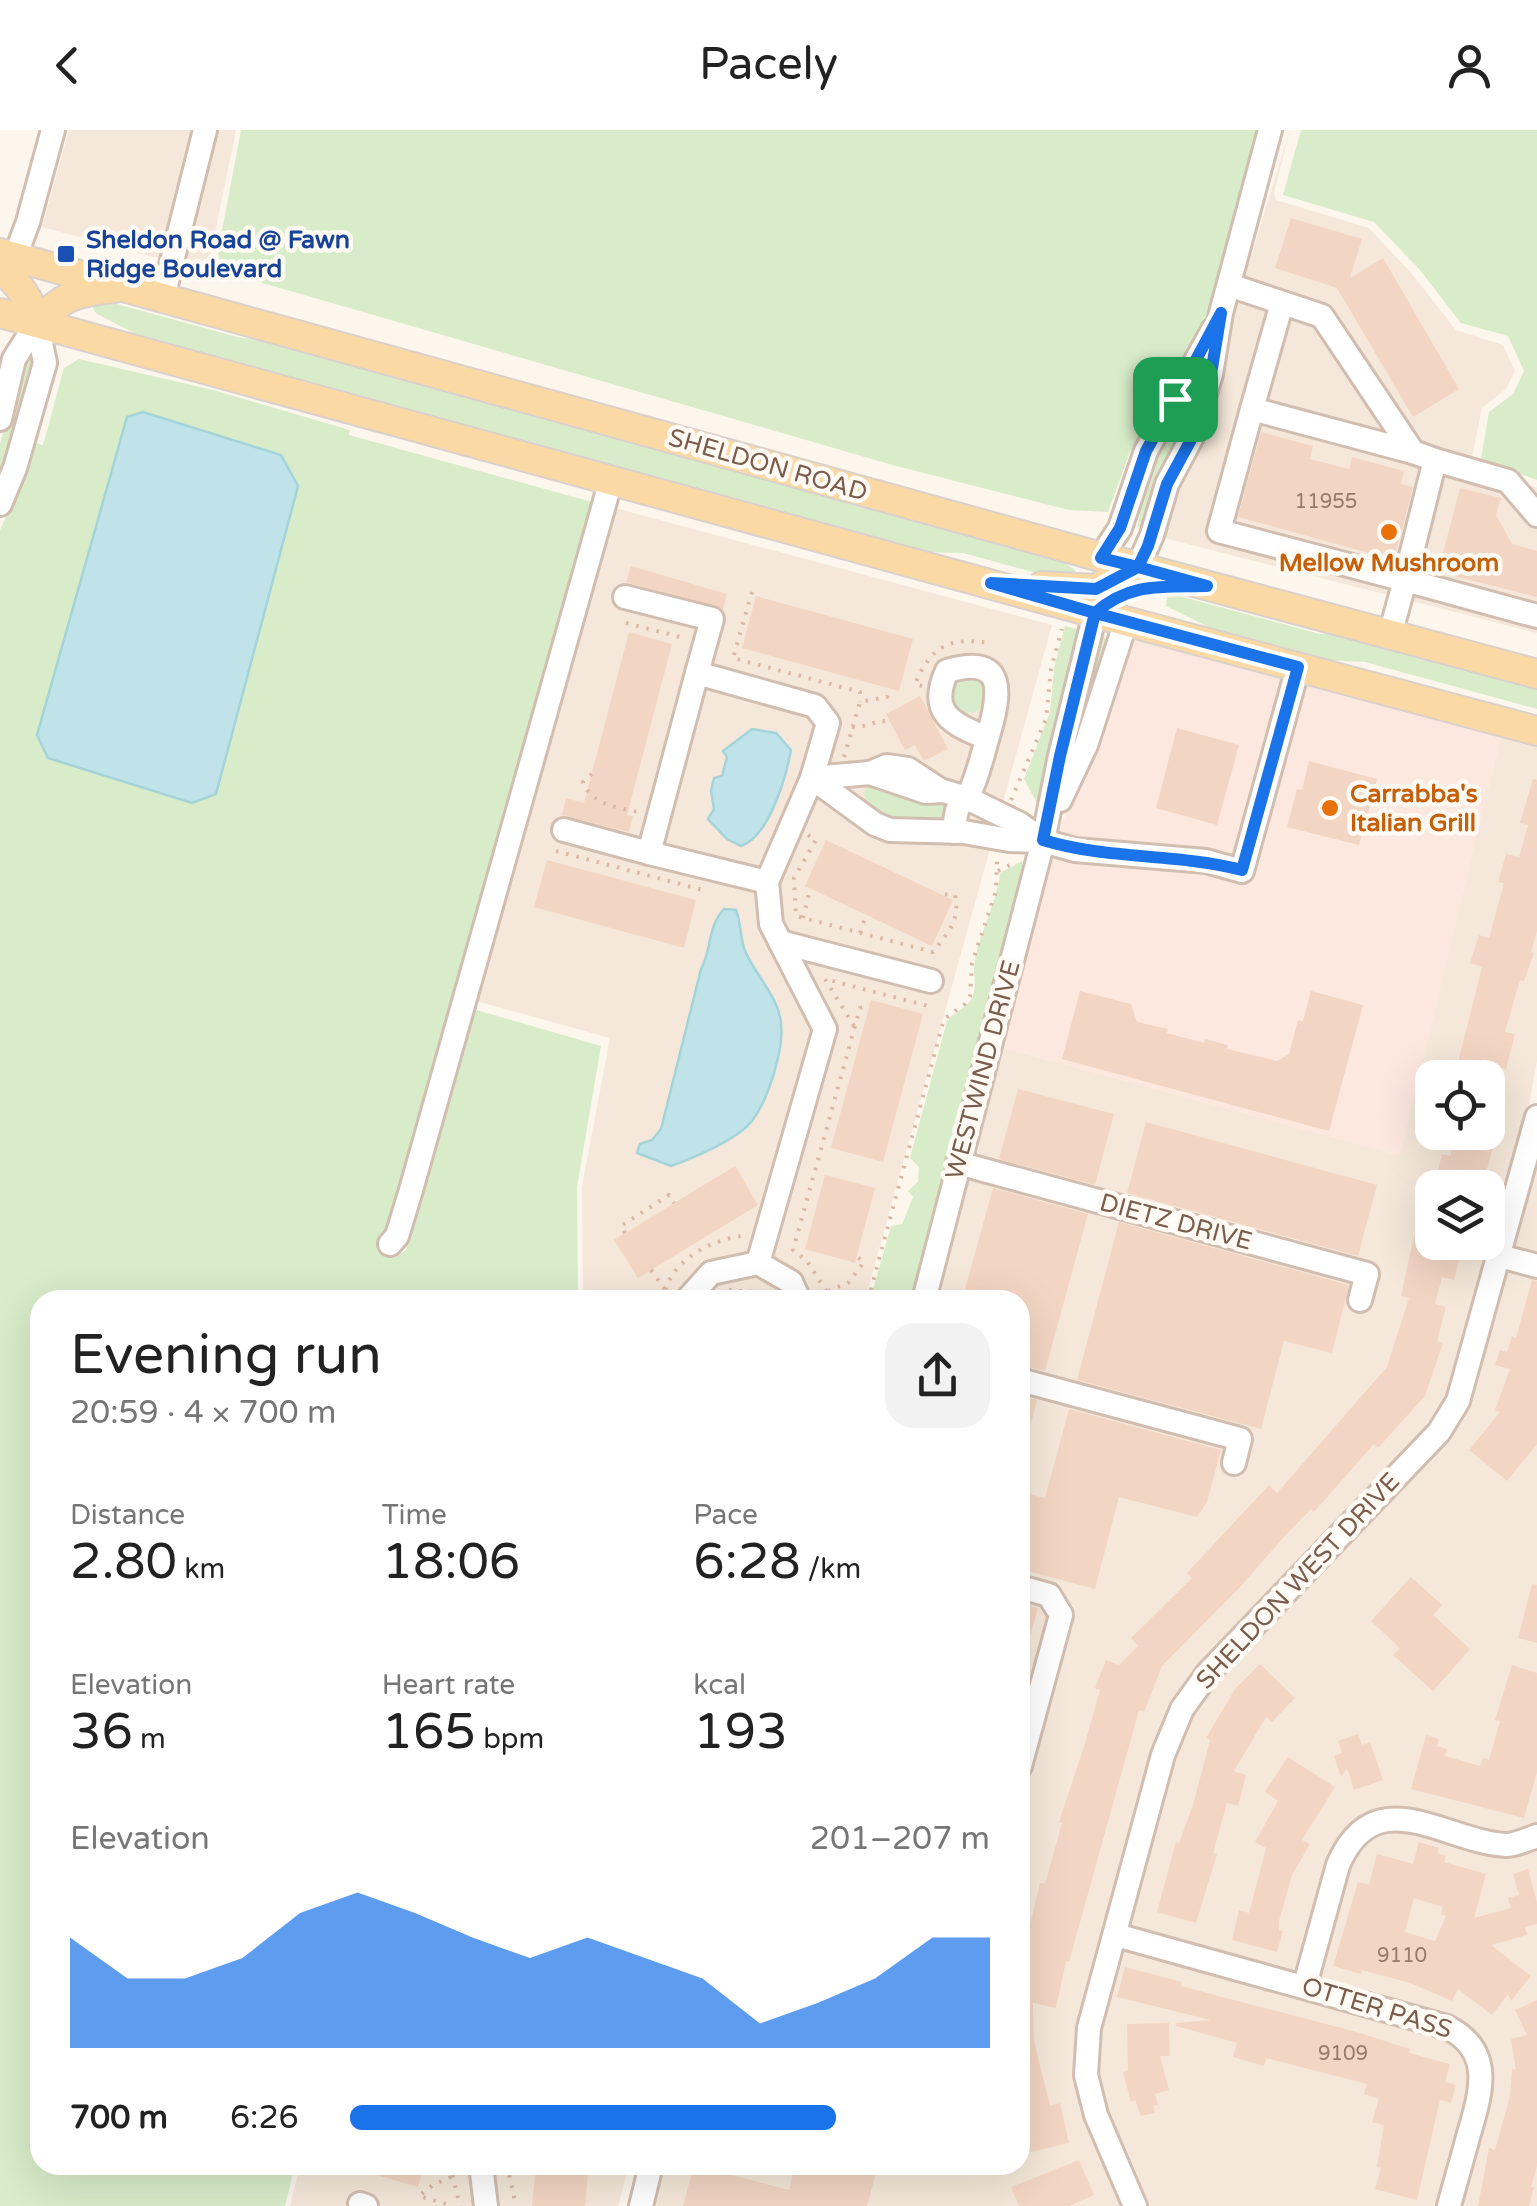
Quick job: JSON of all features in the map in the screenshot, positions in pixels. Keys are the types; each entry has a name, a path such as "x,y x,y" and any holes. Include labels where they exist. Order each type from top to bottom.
{"main road":[{"name":"SHELDON ROAD","path":"5,260 126,287 1101,558 1537,674"},
{"path":"5,260 30,302 37,324"},
{"path":"37,324 68,296 126,287"},
{"path":"0,313 1537,731"},
{"path":"991,583 1096,589 1138,567"},
{"path":"1095,613 1110,600 1138,588 1207,586"}],"street":[{"path":"5,260 28,222 53,130"},
{"path":"163,297 205,130"},
{"path":"1138,567 1167,484 1192,438 1270,130"},
{"path":"1230,286 1322,316 1424,456 1405,580 1390,635"},
{"path":"1282,303 1219,531 1537,616"},
{"path":"1101,558 1120,528 1146,451 1221,313"},
{"path":"0,419 14,359 37,324"},
{"path":"0,504 16,468 45,363 37,324"},
{"path":"1252,408 1508,481 1537,515"},
{"path":"390,1244 416,1172 610,480"},
{"path":"625,597 712,619 650,852"},
{"name":"WESTWIND DRIVE","path":"926,1290 1043,840 1095,613"},
{"name":"WESTWIND DRIVE","path":"1043,840 1086,745 1126,622"},
{"path":"812,778 875,824 890,830 1043,840 1076,850 1206,861 1242,870 1298,667"},
{"path":"698,673 814,706 828,723 812,778 768,882 771,924 826,1030 758,1263"},
{"path":"954,832 958,808 967,798 987,738"},
{"path":"812,778 887,766 908,769 943,792 967,798 1043,840"},
{"path":"856,810 860,770"},
{"path":"564,830 768,882"},
{"path":"780,942 931,981"},
{"name":"SHELDON WEST DRIVE","path":"1505,1238 1536,1124"},
{"name":"DIETZ DRIVE","path":"958,1163 1367,1274 1360,1300"},
{"path":"1505,1257 1537,1266"},
{"name":"SHELDON WEST DRIVE","path":"1135,2206 1096,2115 1086,2075 1089,2028 1163,1756 1182,1709 1208,1673 1439,1432 1458,1401 1499,1260"},
{"path":"696,1290 711,1273 758,1263 791,1282 794,1290"},
{"path":"1030,1383 1240,1439 1234,1463"},
{"path":"1030,1590 1049,1595 1061,1615 1030,1729"},
{"path":"1305,1985 1338,1864 1347,1845 1363,1830 1379,1821 1406,1820 1508,1845 1537,1836"},
{"name":"OTTER PASS","path":"1116,1935 1305,1985 1447,2027 1463,2036 1476,2054 1481,2070 1480,2093 1449,2206"},
{"path":"482,2175 486,2206"},
{"path":"640,2206 648,2175"}],"path":[{"path":"752,592 733,658 860,692 844,759 860,770"},
{"path":"626,622 684,638 680,656"},
{"path":"1007,806 1021,784 1046,719 1063,622"},
{"path":"928,688 915,684 926,659 937,650 954,642 991,643"},
{"path":"860,702 887,697 891,689"},
{"path":"852,726 865,728 878,720 890,721"},
{"path":"592,774 584,782 595,799 638,812 642,800"},
{"path":"804,833 816,840 794,878 796,916 933,952 958,916 956,894 939,894"},
{"path":"871,1290 944,1020 970,996 972,963 996,890 996,852"},
{"path":"803,918 810,890"},
{"path":"860,933 866,915"},
{"path":"855,1028 825,980 932,1006"},
{"path":"827,1290 807,1261 793,1250 860,1008 870,1006"},
{"path":"624,1233 621,1226 669,1196 674,1203"},
{"path":"830,1290 848,1283 864,1262 857,1257"},
{"path":"651,1270 665,1290"},
{"path":"714,1286 722,1290"},
{"path":"452,2175 452,2178 456,2206 420,2196 433,2185 452,2178"},
{"path":"509,2175 516,2206"}],"shaded area":[{"path":"69,130 236,130 211,252 213,273 42,227"},
{"path":"1290,130 1274,193 1276,200 1369,228 1456,330 1503,345 1515,371 1506,389 1482,408 1472,457 1475,464 1537,488 1537,633 1164,538"},
{"path":"615,508 1052,625 868,1290 583,1290 582,1186 610,1038 476,1001 605,525"},
{"path":"1131,636 1502,731 1423,1060 1415,1060 1415,1094 1400,1156 1000,1047 1055,838 1096,748"},
{"path":"1502,731 1537,740 1537,1061 1525,1127 1505,1197 1505,1170 1415,1170 1415,1260 1487,1260 1448,1397 1430,1426 1199,1667 1079,2027 1124,2206 651,2206 659,2175 1030,2175 1030,1746 1071,1617 1030,1585 1030,1392 1228,1445 1222,1469 1242,1474 1250,1441 1030,1373 1030,1290 937,1290 966,1175 1355,1280 1348,1306 1368,1312 1377,1276 971,1157 1000,1047 1399,1155 1415,1089 1415,1150 1505,1150 1505,1060 1422,1060"},
{"path":"1537,1161 1537,1256 1512,1250"},
{"path":"1507,1267 1537,1276 1537,1822 1532,1828 1507,1835 1407,1810 1357,1823 1337,1842 1328,1862 1297,1974 1129,1929 1173,1759 1191,1713 1216,1679 1468,1404"},
{"path":"1030,1600 1042,1603 1050,1616 1030,1689"},
{"path":"1405,1829 1537,1846 1537,2206 1459,2206 1491,2094 1486,2052 1472,2031 1317,1979 1356,1851 1383,1830"},
{"path":"1124,1947 1456,2042 1470,2070 1470,2091 1438,2206 1146,2206 1106,2113 1097,2075 1099,2030"},
{"path":"298,2175 626,2175 618,2206 290,2206"}],"green space":[{"path":"241,130 1257,130 1203,335 1130,452 1108,512 1069,510 896,466 221,271 218,252"},
{"path":"1301,130 1537,130 1537,480 1481,459 1489,412 1513,394 1524,371 1508,336 1461,323 1419,269 1374,222 1283,195"},
{"path":"102,300 241,338 290,341 1055,557 1076,574 1066,581 963,553 922,552 620,471 136,334 97,314 93,309 95,303"},
{"path":"30,358 34,363 0,478 0,444 24,360"},
{"path":"79,359 213,390 350,430 349,435 592,502 391,1222 376,1249 394,1258 406,1250 473,1009 601,1046 577,1187 578,1290 30,1290 30,2175 293,2175 285,2206 0,2206 0,530 21,484 32,442 43,445 64,368","holes":["143,412 192,803 48,758 37,735 126,418"]},
{"path":"1203,383 1143,529 1138,526 1141,507 1158,449 1178,413"},
{"path":"1172,594 1320,634 1360,635 1537,683 1537,709 1365,662 1322,660 1219,632 1166,606 1167,596"},
{"path":"1065,626 1077,629 1079,634 1037,803 1024,779 1050,712 1054,668"},
{"path":"1104,637 1083,724 1077,727 1100,638"},
{"path":"969,679 981,684 986,696 981,708 969,713 957,708 952,696 957,684"},
{"path":"870,782 941,801 946,814 942,820 931,821 884,817 868,804 864,793"},
{"path":"1022,861 1021,887 913,1290 873,1290 891,1226 902,1224 913,1197 908,1191 918,1182 919,1167 910,1158 947,1021 973,996 976,956 1000,873"}],"water":[{"path":"143,412 281,455 298,486 216,794 192,803 48,758 37,735 127,417"},
{"path":"752,729 776,733 791,750 768,819 741,846 727,839 708,819 714,809 714,778 722,776 727,757 723,751"},
{"path":"724,909 736,910 744,948 779,1013 777,1061 764,1101 745,1128 714,1148 671,1166 637,1153 640,1144 652,1140 661,1129 701,969 715,923"}],"building":[{"path":"1291,218 1362,239 1350,278 1383,258 1459,389 1413,417 1337,288 1275,268"},
{"path":"1261,432 1313,446 1310,459 1349,469 1352,457 1404,471 1401,484 1413,487 1394,560 1238,517"},
{"path":"1460,488 1501,498 1496,515 1512,544 1537,551 1537,597 1438,572"},
{"path":"631,566 727,594 723,609 626,582"},
{"path":"756,596 913,639 899,691 742,648"},
{"path":"629,632 672,644 627,815 633,816 629,832 562,815 566,798 584,803"},
{"path":"920,696 948,749 924,761 915,745 905,750 886,714"},
{"path":"1177,728 1239,745 1217,825 1156,808"},
{"name":"Carrabba's Italian Grill","path":"1309,761 1377,779 1359,845 1287,827"},
{"path":"1533,779 1537,780 1537,931 1531,952 1534,953 1524,981 1520,980 1505,1032 1515,1034 1506,1069 1505,1060 1459,1060 1482,967 1470,963 1479,935 1489,938 1504,883 1498,882 1506,854 1519,857 1528,825 1520,823"},
{"path":"826,840 953,900 932,946 805,886"},
{"path":"547,860 696,900 684,948 534,907"},
{"path":"1080,991 1131,1004 1137,1022 1168,1029 1167,1033 1204,1043 1205,1039 1228,1045 1227,1049 1277,1061 1289,1054 1311,991 1363,1005 1329,1131 1062,1059"},
{"path":"871,1000 923,1014 883,1162 831,1148"},
{"path":"1018,1089 1114,1114 1095,1185 999,1159"},
{"path":"1146,1122 1377,1185 1358,1256 1127,1193"},
{"path":"1452,1150 1492,1150 1487,1170 1438,1170 1442,1154 1450,1156"},
{"path":"735,1166 758,1205 638,1278 614,1240"},
{"path":"825,1175 875,1188 855,1263 805,1249"},
{"path":"993,1188 1088,1214 1045,1371 1030,1367 1030,1290 965,1290"},
{"path":"1119,1222 1349,1285 1332,1353 1284,1341 1261,1429 1077,1380"},
{"path":"1414,1236 1415,1260 1459,1260 1454,1280 1442,1277 1435,1304 1446,1307 1437,1341 1443,1343 1425,1396 1378,1448 1374,1444 1314,1512 1311,1509 1162,1666 1144,1712 1139,1710 1056,2008 1033,2003 1034,2041 1050,2106 1060,2103 1069,2143 1030,2152 1030,1924 1040,1883 1045,1884 1062,1823 1059,1822 1100,1690 1095,1688 1106,1660 1119,1665 1138,1646 1131,1638 1192,1578 1187,1573 1269,1485 1277,1493 1387,1367 1409,1298 1401,1296"},
{"path":"1532,1280 1537,1281 1537,1444 1507,1481 1469,1450 1500,1412 1495,1410 1510,1369 1495,1365 1500,1350 1507,1352 1512,1336 1516,1338"},
{"path":"1030,1398 1037,1400 1030,1427"},
{"path":"1069,1409 1221,1450 1207,1502 1197,1517 1119,1497 1095,1589 1030,1572 1030,1494 1045,1498"},
{"path":"1411,1577 1442,1605 1433,1615 1470,1649 1433,1691 1393,1655 1400,1648 1371,1621"},
{"path":"1532,1584 1537,1585 1537,1643 1518,1638"},
{"path":"1030,1606 1038,1608 1030,1636"},
{"path":"1260,1664 1295,1698 1272,1722 1266,1717 1234,1771 1246,1775 1238,1806 1227,1803 1213,1853 1217,1854 1196,1923 1157,1912 1176,1842 1179,1843 1193,1805 1210,1740 1206,1738 1235,1689"},
{"path":"1512,1665 1537,1673 1537,1772 1524,1818 1411,1789 1426,1735 1439,1739 1437,1746 1447,1749 1445,1756 1480,1766 1483,1758 1489,1760 1500,1721 1495,1720"},
{"path":"1358,1734 1362,1745 1370,1742 1383,1780 1354,1790 1347,1768 1341,1777 1334,1756 1342,1753 1338,1741"},
{"path":"1288,1757 1335,1787 1302,1840 1310,1844 1292,1875 1279,1921 1279,1930 1283,1931 1277,1952 1232,1940 1239,1910 1249,1913 1266,1848 1255,1842 1278,1801 1265,1792"},
{"path":"1419,1842 1439,1848 1437,1853 1446,1856 1444,1862 1486,1874 1474,1918 1511,1908 1508,1898 1519,1895 1513,1874 1528,1869 1537,1902 1537,1924 1525,1927 1527,1935 1491,1945 1531,1976 1511,2001 1508,1994 1492,2015 1458,1989 1452,2001 1410,1983 1333,1966 1358,1882 1369,1885 1377,1854 1413,1864","holes":["1414,1898 1443,1907 1441,1914 1446,1916 1435,1941 1405,1932"]},
{"path":"1125,1967 1182,1982 1181,1986 1360,2033 1450,2064 1445,2082 1456,2085 1451,2103 1440,2100 1417,2200 1375,2189 1381,2168 1377,2167 1384,2125 1372,2122 1379,2099 1364,2094 1367,2084 1266,2058 1264,2066 1233,2057 1237,2043 1176,2026 1211,2020 1117,1997"},
{"path":"1537,2000 1537,2166 1529,2206 1478,2206 1489,2148 1495,2150 1510,2096 1512,2069 1516,2070 1511,2039 1527,2035 1515,2010"},
{"path":"1169,2023 1170,2056 1160,2056 1169,2090 1155,2094 1155,2113 1141,2116 1135,2100 1131,2102 1123,2072 1128,2070 1127,2024"},
{"path":"1079,2160 1094,2195 1069,2206 1019,2206 1011,2187"},
{"path":"377,2175 421,2175 418,2187"},
{"path":"535,2175 588,2175 585,2206 532,2206"},
{"path":"691,2175 732,2175 789,2190 793,2175 875,2175 867,2206 683,2206"}],"place":[{"name":"Sheldon Road @ Fawn Ridge Boulevard","path":"66,254"},
{"name":"Mellow Mushroom","path":"1389,532"},
{"name":"Carrabba's Italian Grill","path":"1330,808"}],"route":[{"path":"1175,399 1146,451 1120,528 1101,558 1138,567 1096,589 991,583 1095,613 1043,840 1076,850 1206,861 1242,870 1298,667 1095,613 1110,600 1138,588 1207,586 1138,567 1167,484 1192,438 1211,374 1221,313 1175,399"}]}
